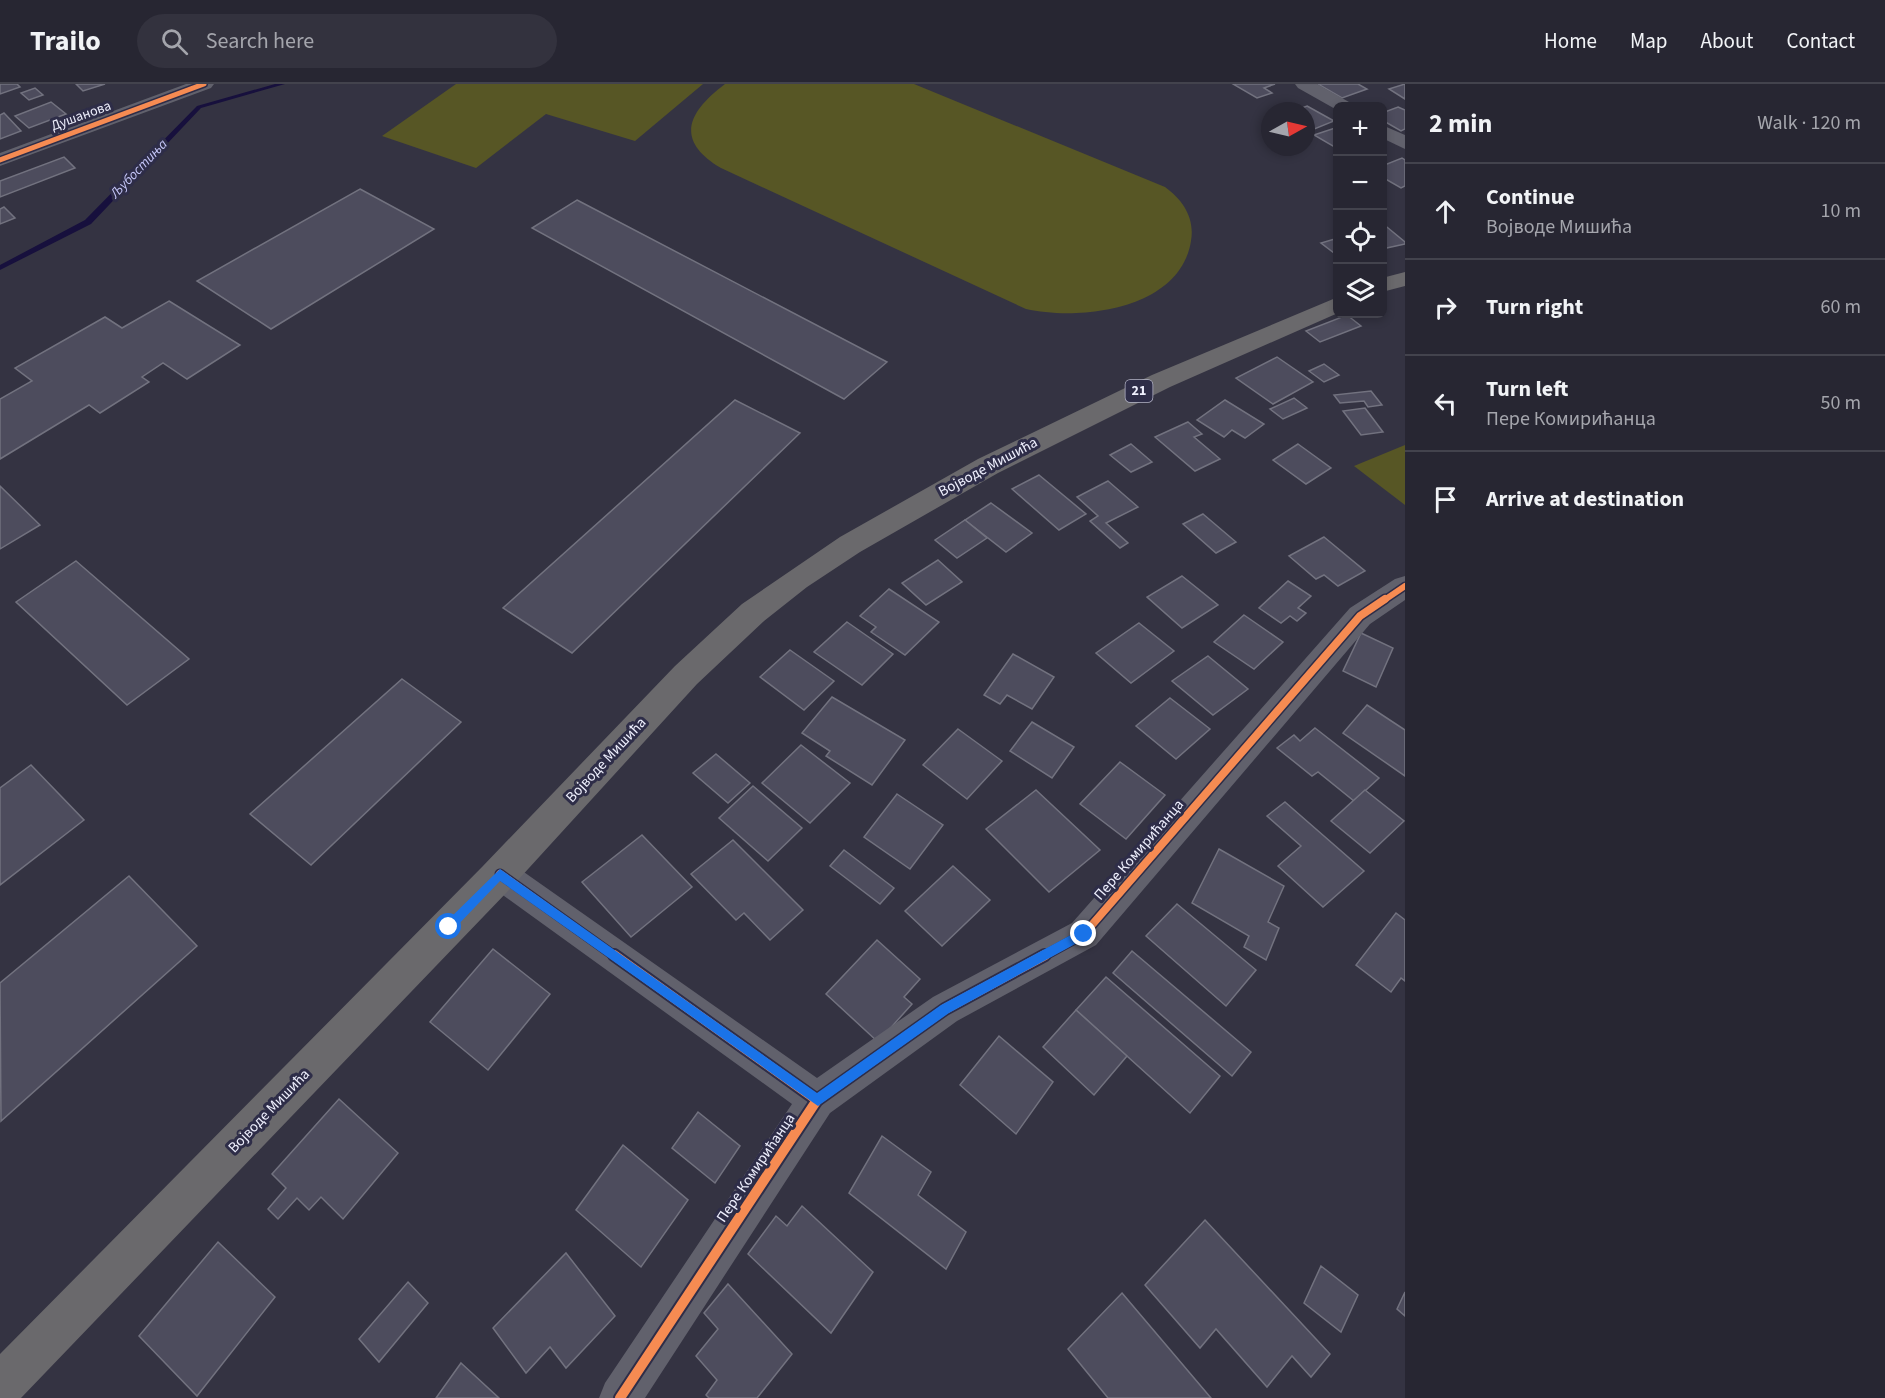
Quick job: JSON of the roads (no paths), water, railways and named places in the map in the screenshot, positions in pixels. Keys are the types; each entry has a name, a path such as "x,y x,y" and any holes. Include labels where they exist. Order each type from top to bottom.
{"main road":[{"path":"1387,284 1405,279"},
{"name":"Војводе Мишића","path":"0,1387 500,874 712,647 739,623 803,575 883,523 1084,416 1333,306"}],"street":[{"name":"Душанова","path":"0,160 204,84"},
{"path":"1304,84 1336,102"},
{"path":"1387,132 1405,143"},
{"name":"Пере Комирићанца","path":"620,1398 818,1100 945,1009 1084,934 1360,616 1405,586"},
{"path":"500,874 818,1100"}],"waterway":[{"name":"Љубостиња","path":"0,268 88,222 199,107 282,84"}]}
